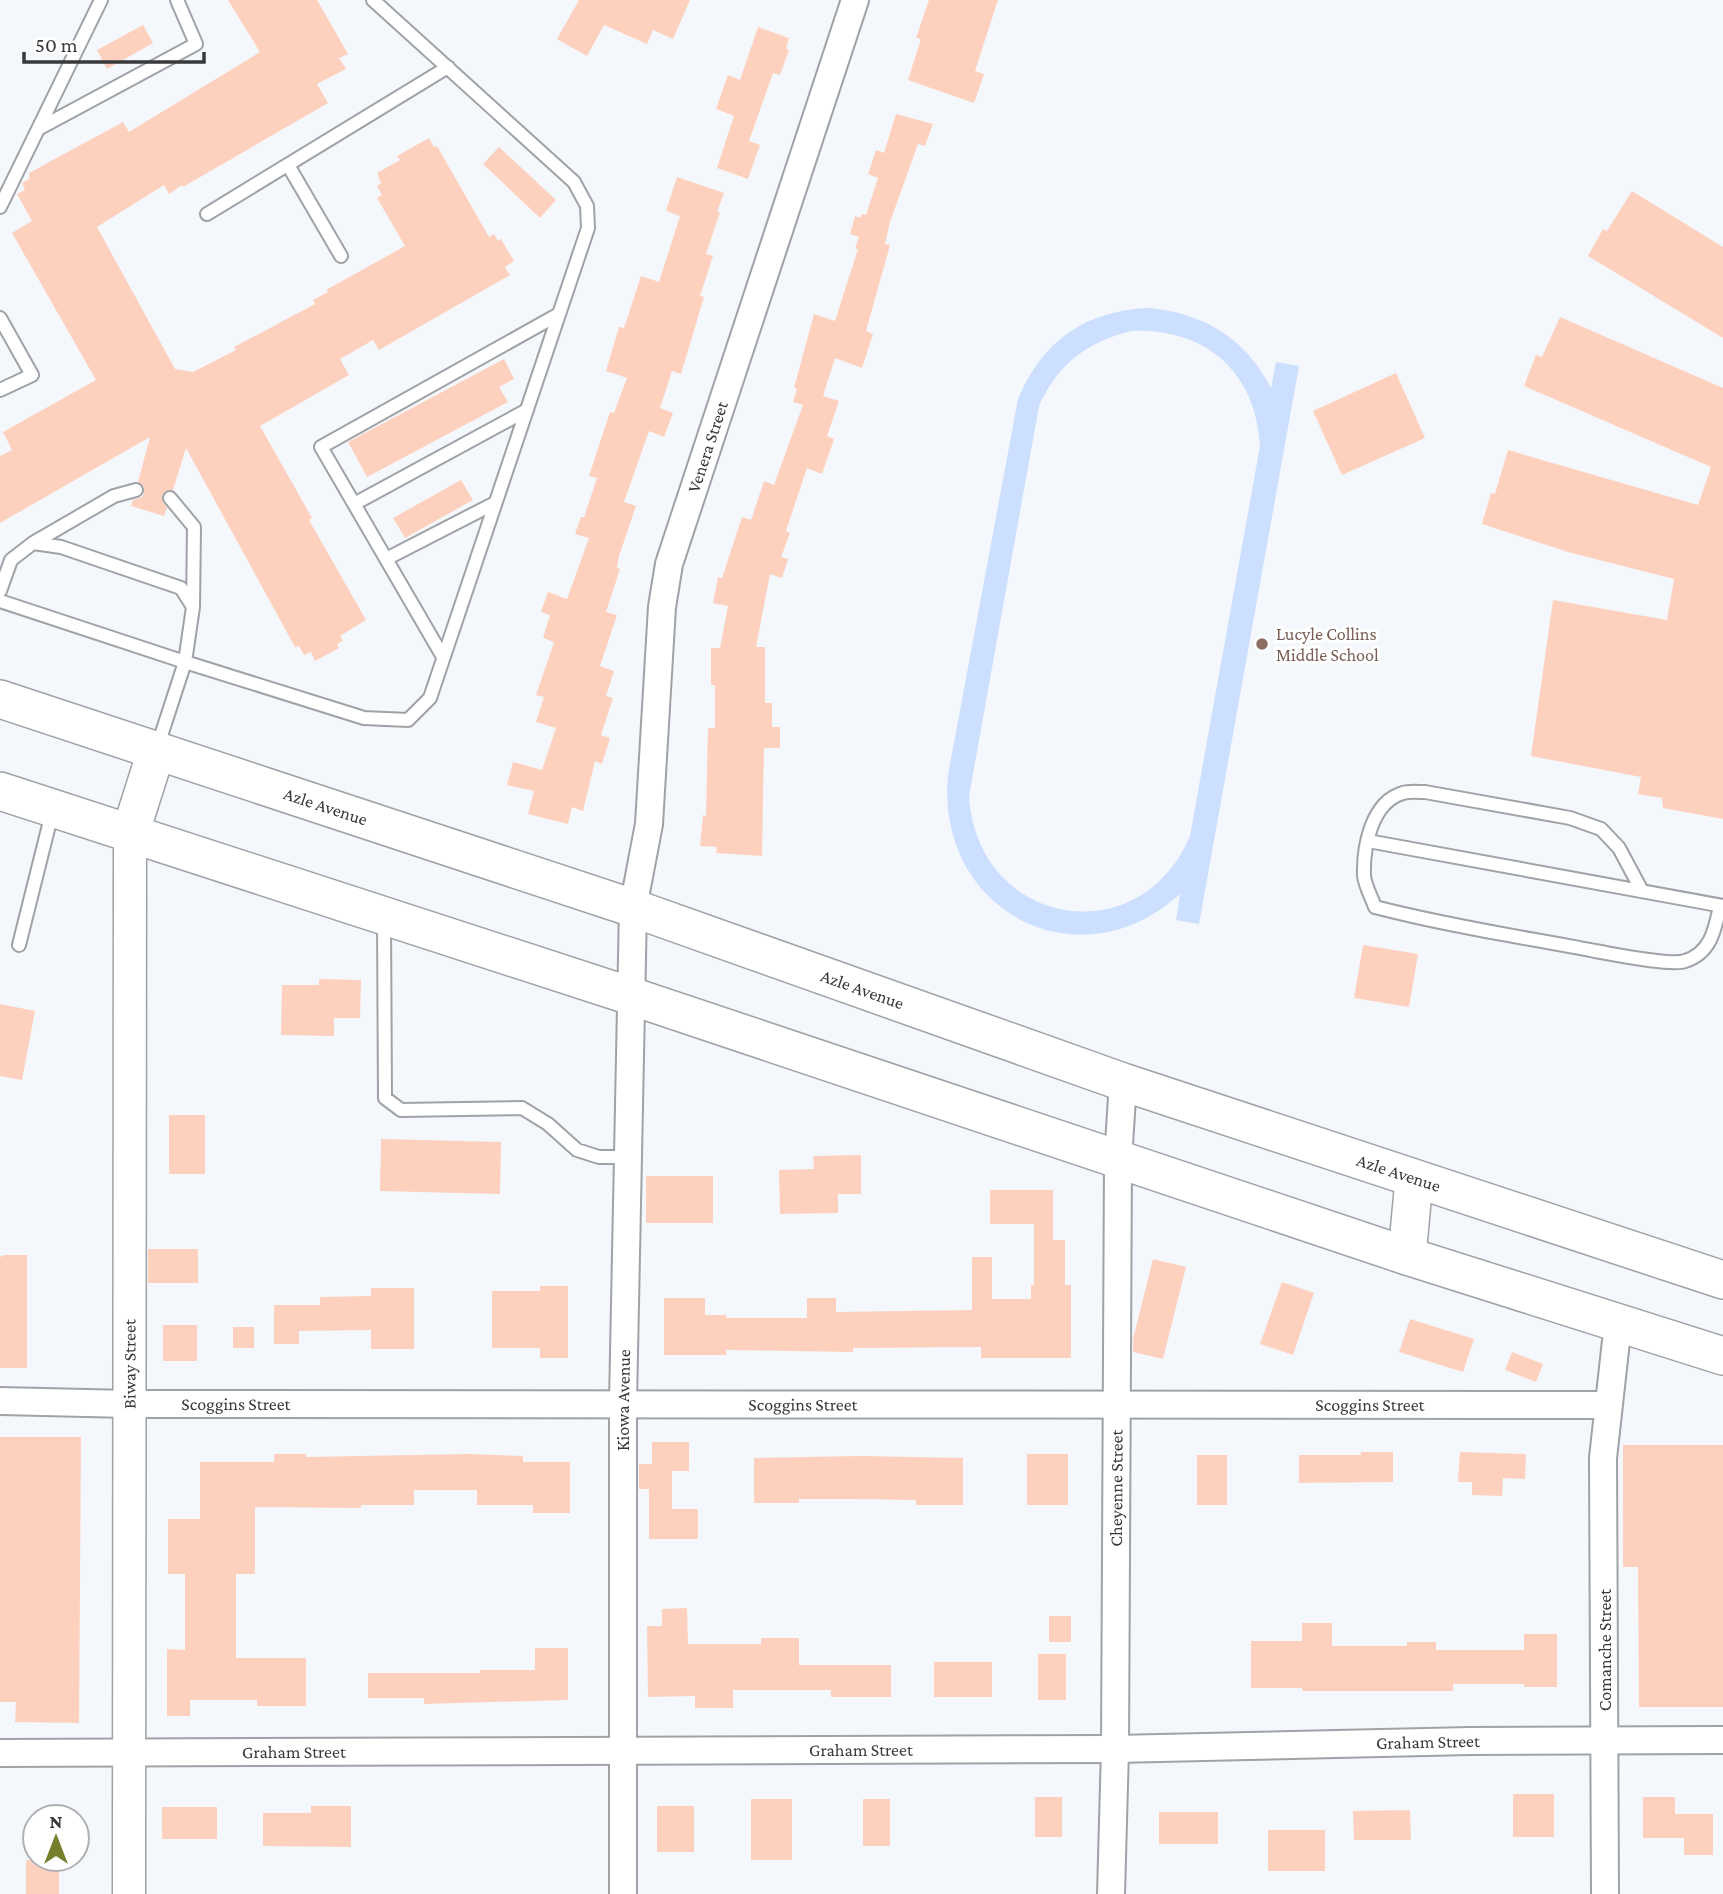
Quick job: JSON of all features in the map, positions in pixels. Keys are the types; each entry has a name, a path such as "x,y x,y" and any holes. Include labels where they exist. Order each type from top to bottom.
{"main road":[{"name":"Azle Avenue","path":"0,699 633,908 1124,1082 1723,1280"},
{"path":"130,834 156,752"},
{"path":"0,791 631,996 1407,1256 1723,1356"},
{"path":"1407,1256 1414,1180"}],"street":[{"name":"Venera Street","path":"633,908 649,824 662,607 669,564 847,2"},
{"name":"Biway Street","path":"128,1894 130,834"},
{"name":"Kiowa Avenue","path":"623,1894 624,1403 633,908"},
{"name":"Cheyenne Street","path":"1111,1894 1115,1749 1118,1160 1124,1082"},
{"name":"Comanche Street","path":"1605,1894 1603,1458 1618,1323"},
{"name":"Scoggins Street","path":"0,1401 129,1404 1607,1405"},
{"name":"Graham Street","path":"0,1753 1115,1749 1470,1741 1723,1740"}],"lane":[{"path":"0,207 101,0"},
{"path":"38,130 196,44 177,0"},
{"path":"0,601 363,718 408,720 430,698 588,228 587,206 574,182 373,0"},
{"path":"208,214 448,67"},
{"path":"288,165 341,256"},
{"path":"443,657 321,447 559,314"},
{"path":"0,318 32,375 0,390"},
{"path":"354,504 527,410"},
{"path":"0,591 11,560 33,542 114,496 135,490"},
{"path":"156,752 185,662 193,607 194,527 170,498"},
{"path":"386,559 495,503"},
{"path":"33,542 61,547 181,588 193,607"},
{"path":"1368,841 1722,906 1713,937 1702,951 1684,962 1642,959 1420,918 1375,907 1364,879 1368,841 1374,818 1386,803 1403,793 1425,792 1557,816 1601,829 1619,848 1642,891"},
{"path":"19,945 53,809"},
{"path":"384,916 385,1098 401,1110 522,1108 548,1124 577,1150 599,1157 628,1157"}],"shaded area":[{"path":"1149,308 1169,311 1205,323 1236,342 1261,371 1271,388 1276,362 1299,366 1199,924 1176,920 1180,894 1140,921 1099,933 1059,933 1021,920 989,897 965,864 950,823 948,775 1018,399 1040,360 1069,332 1105,315","holes":["1131,331 1158,332 1182,337 1203,346 1222,359 1249,396 1260,446 1190,836 1166,874 1135,899 1100,910 1063,910 1029,897 1000,874 979,840 969,796 1039,406 1046,391 1064,367 1087,349"]}],"building":[{"path":"228,0 317,0 348,54 339,58 346,69 317,84 328,103 183,187 182,185 169,194 164,185 97,227 175,369 193,372 236,350 234,347 315,304 313,300 328,292 326,290 405,246 377,198 382,195 377,186 381,183 377,173 400,160 397,156 429,138 434,147 437,146 489,237 494,234 498,241 501,239 514,261 505,267 510,275 379,350 373,340 340,359 349,375 260,426 366,620 340,636 343,641 337,644 339,648 315,661 311,652 304,655 299,646 295,647 186,448 173,490 165,491 162,496 167,508 164,516 131,506 133,500 142,497 144,493 144,487 138,482 150,437 0,523 0,456 12,450 3,432 96,380 12,233 32,221 17,194 25,190 22,183 29,179 29,173 123,122 129,132 260,52"},
{"path":"579,0 690,0 673,39 653,30 647,44 604,25 587,56 557,39"},
{"path":"929,0 998,0 975,71 984,74 974,103 908,80 921,39 916,38"},
{"path":"143,25 153,43 107,69 97,50"},
{"path":"758,27 789,38 786,49 789,50 780,75 773,73 749,141 760,145 748,179 717,168 734,116 716,109 728,75 740,80"},
{"path":"896,114 933,124 925,146 918,144 890,222 885,244 890,245 866,331 873,334 862,368 835,358 823,396 839,401 827,436 834,439 822,474 807,468 786,531 790,533 781,557 788,559 782,578 770,574 756,647 765,647 765,703 772,703 772,727 780,727 780,748 764,748 762,856 716,853 717,847 700,846 703,815 706,816 708,728 715,728 715,685 711,685 711,648 720,648 728,606 713,603 718,577 722,578 742,517 751,520 764,481 774,485 803,405 793,402 797,389 794,388 814,314 835,321 858,249 855,249 859,237 850,234 855,216 860,218 862,214 866,215 878,178 868,174 876,150 884,153"},
{"path":"499,147 556,200 540,218 483,164"},
{"path":"677,177 724,193 706,254 713,256 700,296 704,297 681,374 672,371 660,408 673,413 664,437 649,431 624,502 636,506 619,556 617,568 620,569 606,612 617,615 600,666 614,671 606,696 613,698 601,735 610,738 602,764 595,761 583,811 572,807 568,824 528,814 534,791 507,785 513,762 542,770 556,728 536,722 544,697 536,695 554,642 543,638 550,615 541,612 548,592 567,599 589,538 575,534 581,517 584,517 597,478 589,476 610,412 614,413 627,378 606,371 619,327 624,328 641,276 659,282 680,216 666,211"},
{"path":"1632,191 1723,247 1723,338 1588,256 1603,229 1607,231"},
{"path":"1560,317 1723,388 1723,819 1663,808 1662,798 1638,794 1641,777 1531,756 1553,600 1667,620 1674,579 1568,552 1482,524 1491,493 1495,494 1508,450 1698,505 1711,467 1524,386 1536,355 1542,357"},
{"path":"504,359 514,379 499,387 508,402 367,477 348,442"},
{"path":"1396,373 1425,438 1342,475 1313,411"},
{"path":"461,480 473,500 405,538 393,518"},
{"path":"1363,945 1418,954 1409,1007 1354,998"},
{"path":"319,979 361,980 360,1018 334,1018 334,1036 281,1035 282,985 319,985"},
{"path":"0,1004 35,1011 22,1080 0,1076"},
{"path":"169,1115 205,1115 205,1174 169,1174"},
{"path":"381,1139 501,1142 500,1194 380,1191"},
{"path":"861,1155 861,1194 838,1194 838,1213 780,1214 779,1170 814,1169 813,1156"},
{"path":"646,1176 713,1176 713,1223 646,1223"},
{"path":"990,1190 1053,1190 1053,1240 1065,1240 1065,1285 1071,1285 1071,1358 981,1358 981,1347 853,1348 853,1352 726,1350 726,1355 664,1355 664,1298 705,1298 705,1315 726,1315 726,1318 807,1318 807,1298 836,1298 836,1312 972,1310 972,1257 992,1257 992,1299 1031,1299 1031,1285 1034,1285 1034,1224 990,1224"},
{"path":"148,1249 198,1249 198,1283 148,1283"},
{"path":"27,1255 27,1368 0,1368 0,1257"},
{"path":"1153,1259 1186,1267 1163,1359 1133,1352 1133,1339"},
{"path":"1282,1282 1314,1293 1293,1355 1260,1344"},
{"path":"540,1286 568,1286 568,1358 540,1358 540,1348 492,1348 492,1291 540,1291"},
{"path":"371,1288 414,1288 414,1349 371,1349 371,1330 299,1331 299,1344 274,1344 274,1305 320,1305 320,1297 371,1296"},
{"path":"1410,1319 1474,1339 1463,1372 1399,1352"},
{"path":"163,1325 197,1325 197,1361 163,1361"},
{"path":"233,1327 254,1327 254,1348 233,1348"},
{"path":"1512,1352 1543,1364 1536,1382 1505,1370"},
{"path":"0,1437 81,1437 79,1723 15,1722 16,1702 0,1702"},
{"path":"652,1442 689,1442 689,1471 672,1471 672,1509 698,1509 698,1539 649,1539 649,1489 639,1489 639,1464 652,1464"},
{"path":"1623,1445 1723,1445 1723,1707 1639,1707 1638,1567 1623,1567"},
{"path":"1361,1452 1393,1452 1393,1482 1299,1483 1299,1455 1361,1455"},
{"path":"1460,1452 1526,1454 1525,1479 1503,1478 1502,1496 1472,1495 1472,1482 1458,1482"},
{"path":"274,1454 306,1454 306,1457 469,1454 523,1456 523,1462 570,1462 570,1513 533,1513 533,1505 477,1505 477,1490 414,1490 414,1505 361,1505 361,1508 255,1507 255,1574 236,1574 236,1658 306,1658 306,1706 257,1706 257,1700 190,1700 190,1716 167,1716 167,1649 185,1650 185,1574 168,1574 168,1519 200,1519 200,1462 274,1462"},
{"path":"1027,1454 1068,1454 1068,1505 1027,1505"},
{"path":"1197,1455 1227,1455 1227,1505 1197,1505"},
{"path":"754,1458 963,1458 963,1505 916,1505 916,1500 861,1499 799,1499 799,1503 754,1503"},
{"path":"687,1608 688,1644 761,1644 761,1638 799,1638 799,1665 891,1665 891,1697 831,1697 831,1690 733,1690 733,1708 695,1708 695,1696 648,1697 647,1626 662,1626 662,1609"},
{"path":"1049,1616 1071,1616 1071,1642 1049,1642"},
{"path":"1302,1623 1332,1623 1332,1646 1407,1646 1407,1642 1436,1642 1436,1650 1524,1650 1524,1634 1557,1634 1557,1687 1453,1684 1453,1691 1302,1691 1302,1688 1251,1688 1251,1641 1302,1641"},
{"path":"535,1648 568,1648 568,1700 424,1704 424,1698 368,1698 368,1673 535,1670"},
{"path":"1038,1654 1066,1654 1066,1700 1038,1700"},
{"path":"934,1662 992,1662 992,1697 934,1697"},
{"path":"1513,1794 1554,1794 1554,1837 1513,1837"},
{"path":"1035,1797 1062,1797 1062,1837 1035,1837"},
{"path":"1643,1797 1675,1797 1675,1814 1713,1814 1713,1855 1684,1855 1684,1838 1643,1838"},
{"path":"751,1799 792,1799 792,1860 751,1860"},
{"path":"863,1799 890,1799 890,1846 863,1846"},
{"path":"311,1806 351,1806 351,1847 263,1846 263,1813 311,1813"},
{"path":"657,1806 694,1806 694,1852 657,1852"},
{"path":"162,1807 217,1807 217,1839 162,1839"},
{"path":"1410,1810 1411,1840 1354,1840 1353,1811"},
{"path":"1159,1812 1218,1812 1218,1844 1159,1844"},
{"path":"1268,1830 1325,1830 1325,1871 1268,1871"},
{"path":"26,1873 59,1873 59,1894 26,1894"}],"place":[{"name":"Lucyle Collins Middle School","path":"1262,644"}]}
